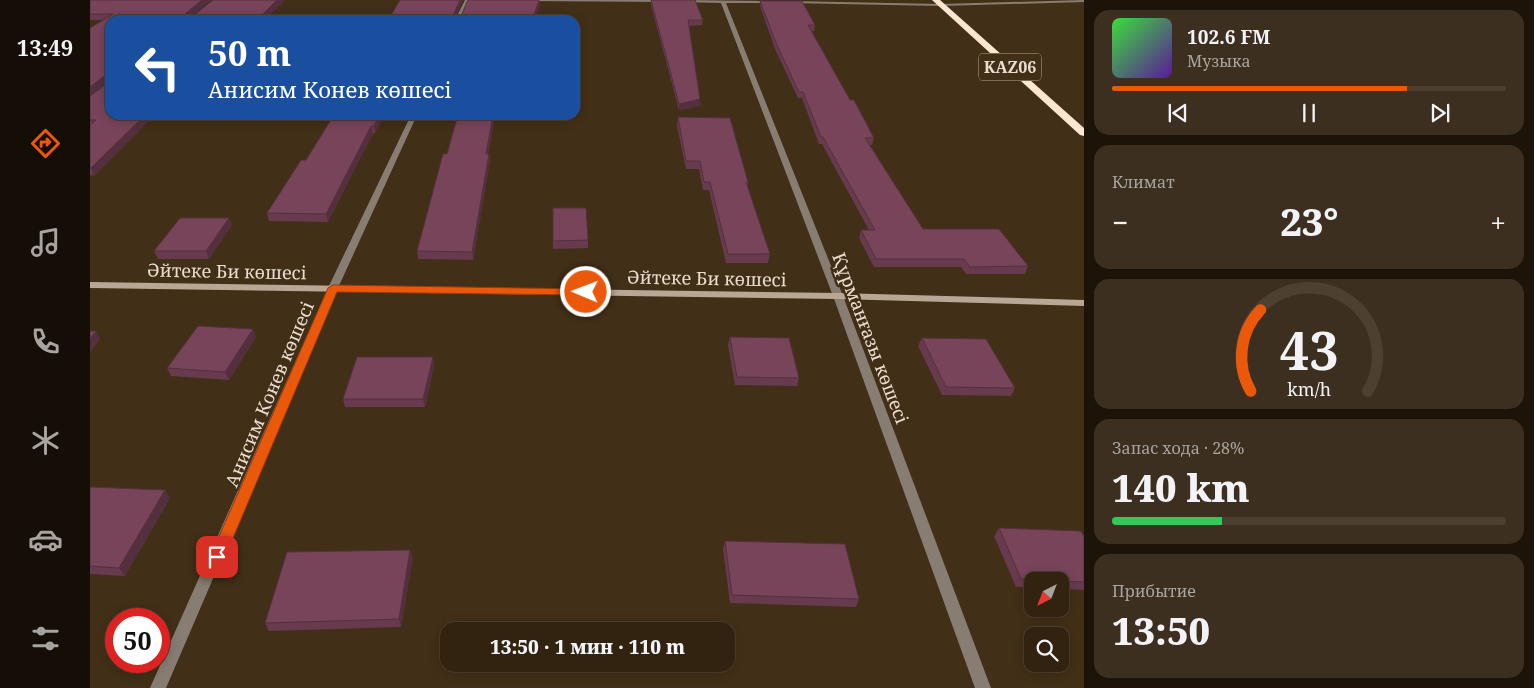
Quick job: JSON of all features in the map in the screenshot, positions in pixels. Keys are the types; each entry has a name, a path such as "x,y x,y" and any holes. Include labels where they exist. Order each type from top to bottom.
{"highway":[{"name":"KАZ06","path":"938,2 1084,133"}],"main road":[{"name":"Әйтеке Би көшесі","path":"90,285 838,296 1084,303"}],"street":[{"path":"460,15 467,0"},
{"path":"520,0 1084,1"},
{"name":"Құрманғазы көшесі","path":"723,1 838,296 983,688"},
{"name":"Анисим Конев көшесі","path":"158,688 333,288 412,120"}],"building":[{"path":"90,0 202,0 186,15 90,14"},
{"path":"213,0 277,0 262,15 194,15"},
{"path":"400,0 460,0 453,15 391,15"},
{"path":"468,0 539,0 534,15 461,15"},
{"path":"651,0 695,0 703,20 688,20 700,99 679,104"},
{"path":"760,1 802,1 815,25 808,25 850,100 854,100 874,138 865,138 923,229 999,229 1028,266 970,267 964,259 876,259 861,230 875,230 823,137 821,137 803,92 799,92 776,43"},
{"path":"105,19 105,76 90,87 90,28"},
{"path":"105,85 105,120 140,120 91,168 90,125 96,120 90,120 90,96"},
{"path":"678,117 730,118 748,182 746,182 770,254 728,254 710,182 704,182 700,161 686,161"},
{"path":"331,120 377,120 374,126 371,126 326,214 267,213 301,160 306,160"},
{"path":"457,120 492,120 486,154 489,154 472,252 417,251 443,154 447,154"},
{"path":"553,208 586,208 588,240 553,241"},
{"path":"180,218 229,218 206,251 154,251"},
{"path":"198,326 253,329 225,372 167,368"},
{"path":"90,331 96,331 90,339"},
{"path":"730,337 789,338 799,378 737,377"},
{"path":"922,338 986,339 1015,388 946,387"},
{"path":"357,357 433,357 423,399 343,399"},
{"path":"90,487 165,490 119,568 90,566"},
{"path":"999,528 1081,531 1084,537 1084,582 1069,581 1069,572 1024,572 1024,579 1021,579"},
{"path":"725,541 845,544 859,599 732,595"},
{"path":"410,550 399,619 265,623 287,552"}],"route":[{"path":"217,557 333,288 586,292"}]}
